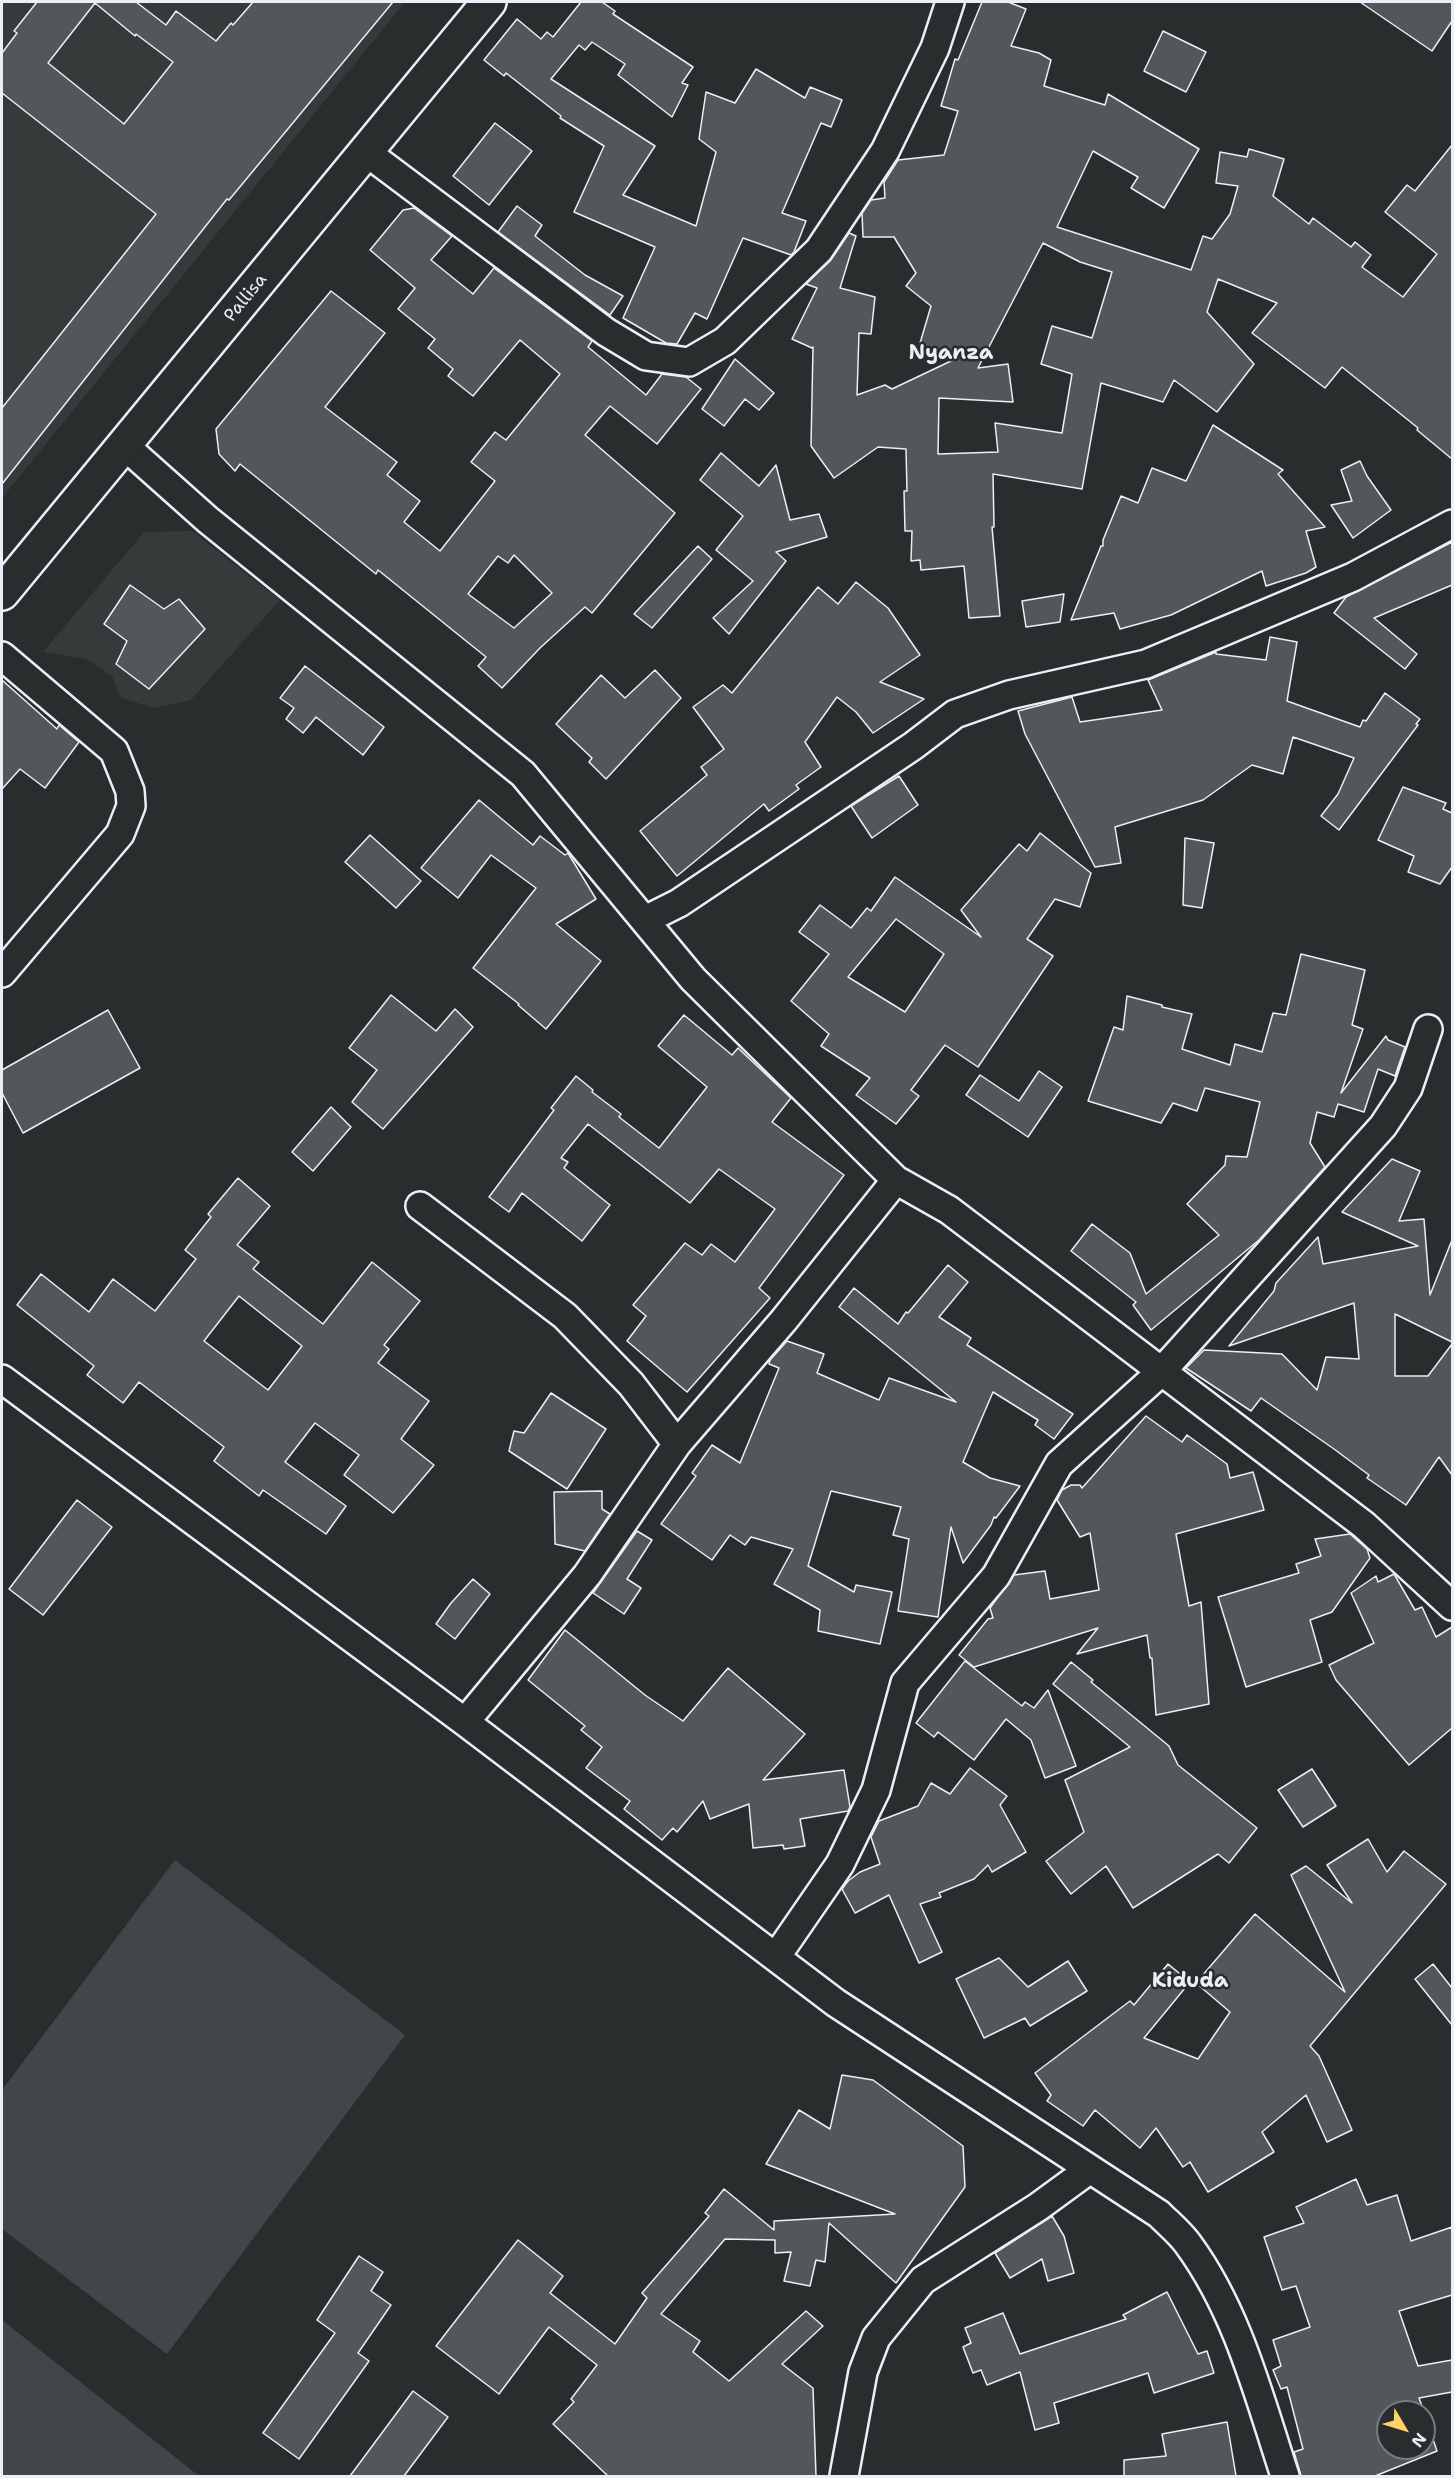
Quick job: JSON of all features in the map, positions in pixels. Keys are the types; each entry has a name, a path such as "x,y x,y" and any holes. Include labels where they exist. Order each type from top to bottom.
{"main road":[{"name":"Pallisa","path":"2,593 489,2"}],"street":[{"path":"366,152 606,332 646,357 689,362 725,341 819,250 885,151 935,48 950,2"},
{"path":"125,446 207,520 523,774 693,979 896,1180 949,1210 1364,1525 1452,1606"},
{"path":"645,920 679,903 914,746 955,714 1009,695 1146,664 1353,577 1452,524"},
{"path":"2,656 114,751 130,791 131,806 120,834 2,973"},
{"path":"776,1957 840,1864 876,1790 905,1683 996,1576 1059,1464 1161,1372 1383,1126 1408,1088 1428,1029"},
{"path":"465,1722 587,1575 677,1444 784,1320 896,1180"},
{"path":"420,1206 566,1316 631,1384 677,1444"},
{"path":"2,1379 465,1722 836,2003 1159,2214 1187,2242 1205,2271 1237,2333 1286,2476"},
{"path":"844,2476 863,2372 876,2338 923,2280 1038,2207 1090,2169"}],"shaded area":[{"path":"2,2 405,2 2,498"},
{"path":"192,531 280,600 191,700 154,708 121,698 112,676 86,659 43,652 144,532"},
{"path":"175,1860 405,2035 167,2354 2,2229 2,2090"},
{"path":"2,2320 199,2476 2,2476"}],"building":[{"path":"37,2 136,2 166,25 176,11 216,41 253,2 393,2 229,200 227,199 2,484 2,408 156,214 2,93 2,53 17,33 14,31","holes":["95,3 135,36 136,34 173,62 124,124 48,63"]},
{"path":"581,2 602,2 615,11 613,14 693,67 682,83 688,85 672,117 618,75 625,64 592,42 585,50 579,45 551,79 655,146 623,195 696,226 716,152 699,139 706,92 735,103 756,69 805,98 810,87 842,100 831,127 821,123 782,213 806,221 794,252 791,255 743,238 707,319 695,313 677,344 666,343 623,318 655,247 574,212 604,146 560,118 561,116 506,73 504,76 484,60 517,19 541,39 547,32 553,37"},
{"path":"982,2 1008,2 1026,9 1011,46 1039,53 1051,60 1044,86 1105,105 1108,94 1199,149 1164,208 1131,188 1138,177 1093,151 1057,227 1191,270 1203,236 1212,239 1230,214 1238,186 1216,183 1220,152 1247,157 1249,149 1284,159 1273,196 1309,224 1313,218 1351,247 1355,242 1371,255 1362,267 1403,297 1437,254 1385,212 1407,185 1415,191 1452,145 1452,459 1417,430 1418,428 1342,367 1325,388 1252,333 1277,303 1218,279 1207,312 1254,364 1217,412 1174,380 1163,402 1101,383 1082,489 993,474 994,527 992,527 1000,616 969,618 964,566 921,570 920,560 911,561 912,531 905,531 906,449 878,447 834,478 811,446 813,347 792,339 817,288 806,284 830,261 849,233 856,236 840,288 875,297 871,334 859,333 857,395 885,385 892,389 953,360 918,350 931,306 906,286 916,273 894,237 863,237 862,213 871,200 885,198 884,182 898,160 944,155 958,111 941,106 955,59 958,60","holes":["1043,243 1080,262 1112,272 1092,338 1052,326 1041,364 1072,374 1062,433 995,423 998,452 938,454 939,398 1013,402 1008,364 978,368"]},
{"path":"1360,2 1452,2 1452,21 1432,51"},
{"path":"1163,31 1206,52 1186,92 1144,71"},
{"path":"495,123 532,151 489,205 453,176"},
{"path":"517,206 542,225 535,236 585,275 623,296 610,315 498,232"},
{"path":"414,208 452,236 431,260 473,294 494,268 592,341 588,347 646,395 662,374 686,377 701,389 657,444 610,406 585,435 675,513 592,613 585,607 540,648 502,688 478,666 486,657 378,570 376,574 240,464 235,471 219,454 216,429 331,291 385,333 325,407 397,462 387,475 420,501 404,522 440,551 495,481 471,462 495,432 506,440 560,374 520,340 473,396 448,376 453,369 428,348 435,339 398,309 415,288 370,250 403,210","holes":["514,555 552,593 514,628 468,594 498,556 508,563"]},
{"path":"735,359 774,393 759,410 745,399 724,426 702,409"},
{"path":"1213,425 1283,470 1278,474 1325,527 1306,531 1316,567 1306,573 1266,586 1262,571 1171,615 1120,629 1114,613 1071,620 1101,546 1103,546 1103,540 1121,496 1138,503 1152,468 1186,481"},
{"path":"721,453 759,486 776,465 790,520 819,514 827,537 776,552 786,561 729,634 713,618 753,581 716,550 743,516 700,480"},
{"path":"1360,461 1367,476 1391,510 1353,538 1331,505 1352,501 1341,470"},
{"path":"1452,542 1452,585 1374,618 1417,654 1405,669 1334,613 1346,597"},
{"path":"698,546 712,559 652,628 634,614"},
{"path":"856,582 888,608 920,655 880,682 924,699 873,733 856,712 837,697 805,742 821,767 796,785 799,789 769,811 764,804 677,876 640,831 707,775 701,767 724,749 693,707 723,685 732,693 818,587 838,604"},
{"path":"130,585 164,609 179,599 205,629 149,689 116,664 127,641 104,624"},
{"path":"1064,594 1060,622 1026,627 1022,601"},
{"path":"1270,637 1297,642 1287,701 1360,727 1385,693 1420,719 1416,724 1418,725 1339,830 1321,816 1338,794 1354,758 1293,737 1283,774 1252,765 1203,800 1115,827 1121,863 1095,867 1025,734 1018,711 1072,697 1080,722 1162,710 1148,680 1216,652 1216,654 1266,660"},
{"path":"305,666 384,727 363,755 316,717 303,733 286,719 294,708 280,698"},
{"path":"655,670 681,698 606,779 589,762 592,758 556,724 601,675 625,698"},
{"path":"2,680 57,729 59,725 79,742 45,788 20,769 2,789"},
{"path":"899,776 918,805 872,838 851,806"},
{"path":"1403,787 1446,803 1443,809 1452,813 1452,867 1440,884 1408,872 1414,856 1378,840"},
{"path":"479,800 533,845 540,836 565,855 568,853 596,899 556,924 601,961 546,1029 519,1004 473,968 536,888 491,855 458,898 421,868"},
{"path":"1040,833 1091,873 1080,907 1055,899 1027,939 1053,956 978,1067 945,1045 911,1090 919,1096 896,1124 856,1095 870,1078 821,1046 829,1034 791,1001 829,954 799,932 820,905 851,928 867,908 871,911 895,877 981,937 961,910 1019,844 1027,851","holes":["896,919 944,954 905,1012 848,977"]},
{"path":"370,835 421,881 396,908 345,862"},
{"path":"1185,838 1214,843 1202,908 1183,905"},
{"path":"1301,954 1365,970 1352,1025 1363,1029 1341,1093 1386,1036 1388,1040 1405,1047 1395,1076 1378,1069 1364,1112 1338,1104 1334,1117 1317,1112 1310,1143 1325,1167 1259,1240 1151,1330 1133,1305 1136,1302 1071,1251 1092,1224 1130,1253 1146,1294 1219,1235 1187,1204 1225,1165 1226,1156 1247,1157 1260,1102 1205,1088 1197,1111 1173,1103 1161,1123 1088,1101 1114,1027 1123,1030 1127,996 1192,1014 1182,1049 1230,1065 1235,1044 1262,1052 1273,1013 1286,1015"},
{"path":"391,995 436,1031 455,1009 473,1027 383,1129 352,1102 377,1070 349,1048"},
{"path":"108,1010 140,1068 23,1133 2,1093 2,1070"},
{"path":"684,1015 732,1055 738,1048 791,1098 772,1122 844,1175 759,1288 770,1298 687,1392 627,1341 646,1316 633,1305 685,1243 702,1255 711,1244 735,1262 775,1209 719,1169 690,1203 588,1124 561,1158 568,1162 564,1168 610,1205 582,1241 522,1193 509,1212 489,1197 554,1110 551,1108 576,1076 593,1090 592,1092 621,1114 619,1117 659,1148 707,1087 658,1046"},
{"path":"1039,1071 1062,1087 1028,1137 966,1095 980,1075 1019,1101"},
{"path":"331,1107 351,1127 313,1171 292,1152"},
{"path":"1392,1159 1420,1171 1399,1221 1424,1219 1430,1295 1452,1240 1452,1342 1395,1314 1395,1376 1428,1376 1452,1344 1452,1475 1439,1457 1406,1505 1367,1478 1369,1475 1334,1449 1261,1398 1251,1411 1186,1368 1204,1350 1282,1354 1317,1390 1326,1357 1359,1359 1354,1303 1229,1346 1274,1291 1276,1283 1318,1237 1323,1264 1418,1246 1342,1212"},
{"path":"238,1178 270,1206 237,1245 259,1262 253,1269 323,1324 372,1262 420,1301 384,1345 389,1349 378,1363 429,1401 401,1439 434,1465 393,1513 344,1475 359,1455 315,1423 285,1462 346,1506 326,1534 263,1490 259,1496 214,1461 224,1447 139,1382 123,1403 87,1375 94,1366 17,1305 41,1274 89,1312 113,1279 155,1311 196,1259 185,1250 211,1217 208,1214","holes":["239,1296 302,1346 268,1390 204,1341"]},
{"path":"948,1265 968,1282 939,1317 971,1338 967,1345 1073,1414 1054,1439 1035,1425 1038,1420 993,1392 963,1462 990,1478 1020,1486 996,1518 994,1517 991,1525 963,1563 951,1527 938,1617 898,1611 909,1539 893,1535 901,1507 831,1491 808,1566 854,1592 856,1585 892,1592 880,1644 818,1631 820,1610 774,1584 793,1549 751,1537 745,1545 730,1535 712,1560 661,1524 696,1476 692,1473 712,1445 740,1463 779,1368 769,1364 770,1360 787,1341 824,1354 817,1373 879,1400 889,1378 956,1402 839,1307 854,1288 898,1324"},
{"path":"551,1393 606,1429 567,1489 509,1451 514,1431 524,1433"},
{"path":"1146,1416 1182,1442 1187,1435 1227,1464 1230,1478 1253,1472 1264,1510 1176,1534 1189,1606 1201,1602 1209,1704 1156,1715 1152,1658 1150,1658 1147,1635 1077,1654 1098,1628 974,1667 959,1655 988,1619 993,1618 990,1608 1014,1575 1045,1571 1050,1599 1099,1590 1090,1533 1080,1537 1057,1500 1062,1490 1071,1485 1080,1485 1082,1488"},
{"path":"602,1491 602,1509 610,1514 585,1551 555,1544 554,1492"},
{"path":"77,1500 112,1527 43,1615 9,1589"},
{"path":"637,1531 652,1540 627,1579 641,1588 624,1614 593,1593"},
{"path":"1350,1534 1367,1549 1370,1558 1332,1612 1310,1620 1322,1662 1246,1687 1218,1597 1299,1573 1296,1564 1321,1556 1315,1539"},
{"path":"1394,1574 1415,1610 1422,1607 1436,1637 1452,1627 1452,1728 1409,1765 1336,1680 1329,1665 1374,1643 1351,1593 1376,1576 1378,1582"},
{"path":"473,1579 490,1594 455,1639 436,1624"},
{"path":"565,1630 645,1695 683,1721 728,1668 805,1734 763,1780 844,1770 850,1807 848,1811 800,1819 805,1846 784,1849 783,1845 753,1848 749,1804 710,1819 703,1801 677,1832 673,1828 662,1840 624,1809 630,1801 586,1768 602,1747 581,1730 585,1726 528,1680"},
{"path":"965,1661 1022,1706 1025,1702 1034,1708 1048,1690 1076,1766 1045,1778 1031,1740 1006,1719 974,1760 938,1732 934,1737 916,1723"},
{"path":"1071,1662 1093,1680 1091,1682 1169,1746 1178,1765 1257,1828 1229,1863 1218,1854 1133,1908 1106,1866 1071,1894 1046,1861 1084,1832 1065,1780 1130,1747 1053,1684"},
{"path":"970,1768 1007,1796 1000,1805 1026,1852 992,1872 988,1865 974,1879 939,1893 941,1897 920,1904 942,1952 919,1963 889,1895 855,1913 842,1889 860,1872 880,1864 871,1837 879,1821 918,1806 931,1783 950,1794"},
{"path":"1312,1769 1336,1806 1303,1827 1278,1790"},
{"path":"1368,1839 1387,1872 1404,1851 1446,1884 1310,2046 1319,2056 1352,2130 1327,2142 1306,2095 1262,2132 1274,2152 1208,2192 1190,2162 1183,2167 1156,2128 1140,2148 1095,2110 1083,2126 1047,2101 1051,2095 1035,2073 1130,2001 1134,2005 1168,1964 1190,1982 1144,2038 1198,2059 1230,2012 1196,1983 1255,1914 1345,1992 1291,1875 1306,1866 1352,1903 1327,1865"},
{"path":"999,1958 1028,1987 1068,1961 1087,1991 1030,2026 1025,2018 984,2038 956,1979"},
{"path":"1433,1964 1452,1988 1452,2025 1415,1979"},
{"path":"842,2075 873,2080 963,2146 965,2187 896,2283 829,2223 825,2262 816,2260 810,2286 784,2281 791,2252 775,2253 775,2240 725,2239 661,2314 700,2341 693,2352 729,2381 806,2311 823,2326 782,2364 813,2388 816,2476 608,2476 553,2424 574,2402 571,2399 597,2365 549,2327 499,2394 436,2346 518,2240 563,2276 550,2293 615,2344 647,2298 642,2293 709,2216 705,2213 724,2189 774,2230 774,2221 895,2214 766,2164 799,2110 830,2129"},
{"path":"1356,2179 1367,2205 1397,2195 1411,2241 1452,2227 1452,2295 1399,2311 1418,2366 1452,2360 1452,2392 1419,2398 1420,2400 1376,2400 1376,2460 1415,2460 1375,2476 1301,2476 1294,2452 1303,2449 1287,2387 1281,2389 1273,2370 1281,2366 1273,2340 1310,2327 1296,2286 1282,2290 1264,2237 1304,2223 1296,2207"},
{"path":"1052,2216 1064,2236 1074,2273 1048,2281 1042,2259 1010,2278 995,2253"},
{"path":"359,2256 383,2272 371,2291 391,2305 358,2353 369,2361 299,2459 263,2433 335,2333 317,2320"},
{"path":"1167,2292 1198,2354 1207,2351 1214,2373 1154,2393 1148,2373 1054,2403 1059,2423 1035,2430 1020,2372 987,2385 981,2370 973,2373 963,2347 971,2343 965,2328 1003,2313 1020,2354 1126,2319 1123,2315"},
{"path":"413,2391 448,2417 404,2476 350,2476"},
{"path":"1227,2422 1236,2476 1124,2476 1124,2460 1166,2456 1162,2434"}],"district":[{"name":"Nyanza","path":"951,354"},
{"name":"Kiduda","path":"1190,1982"}]}
